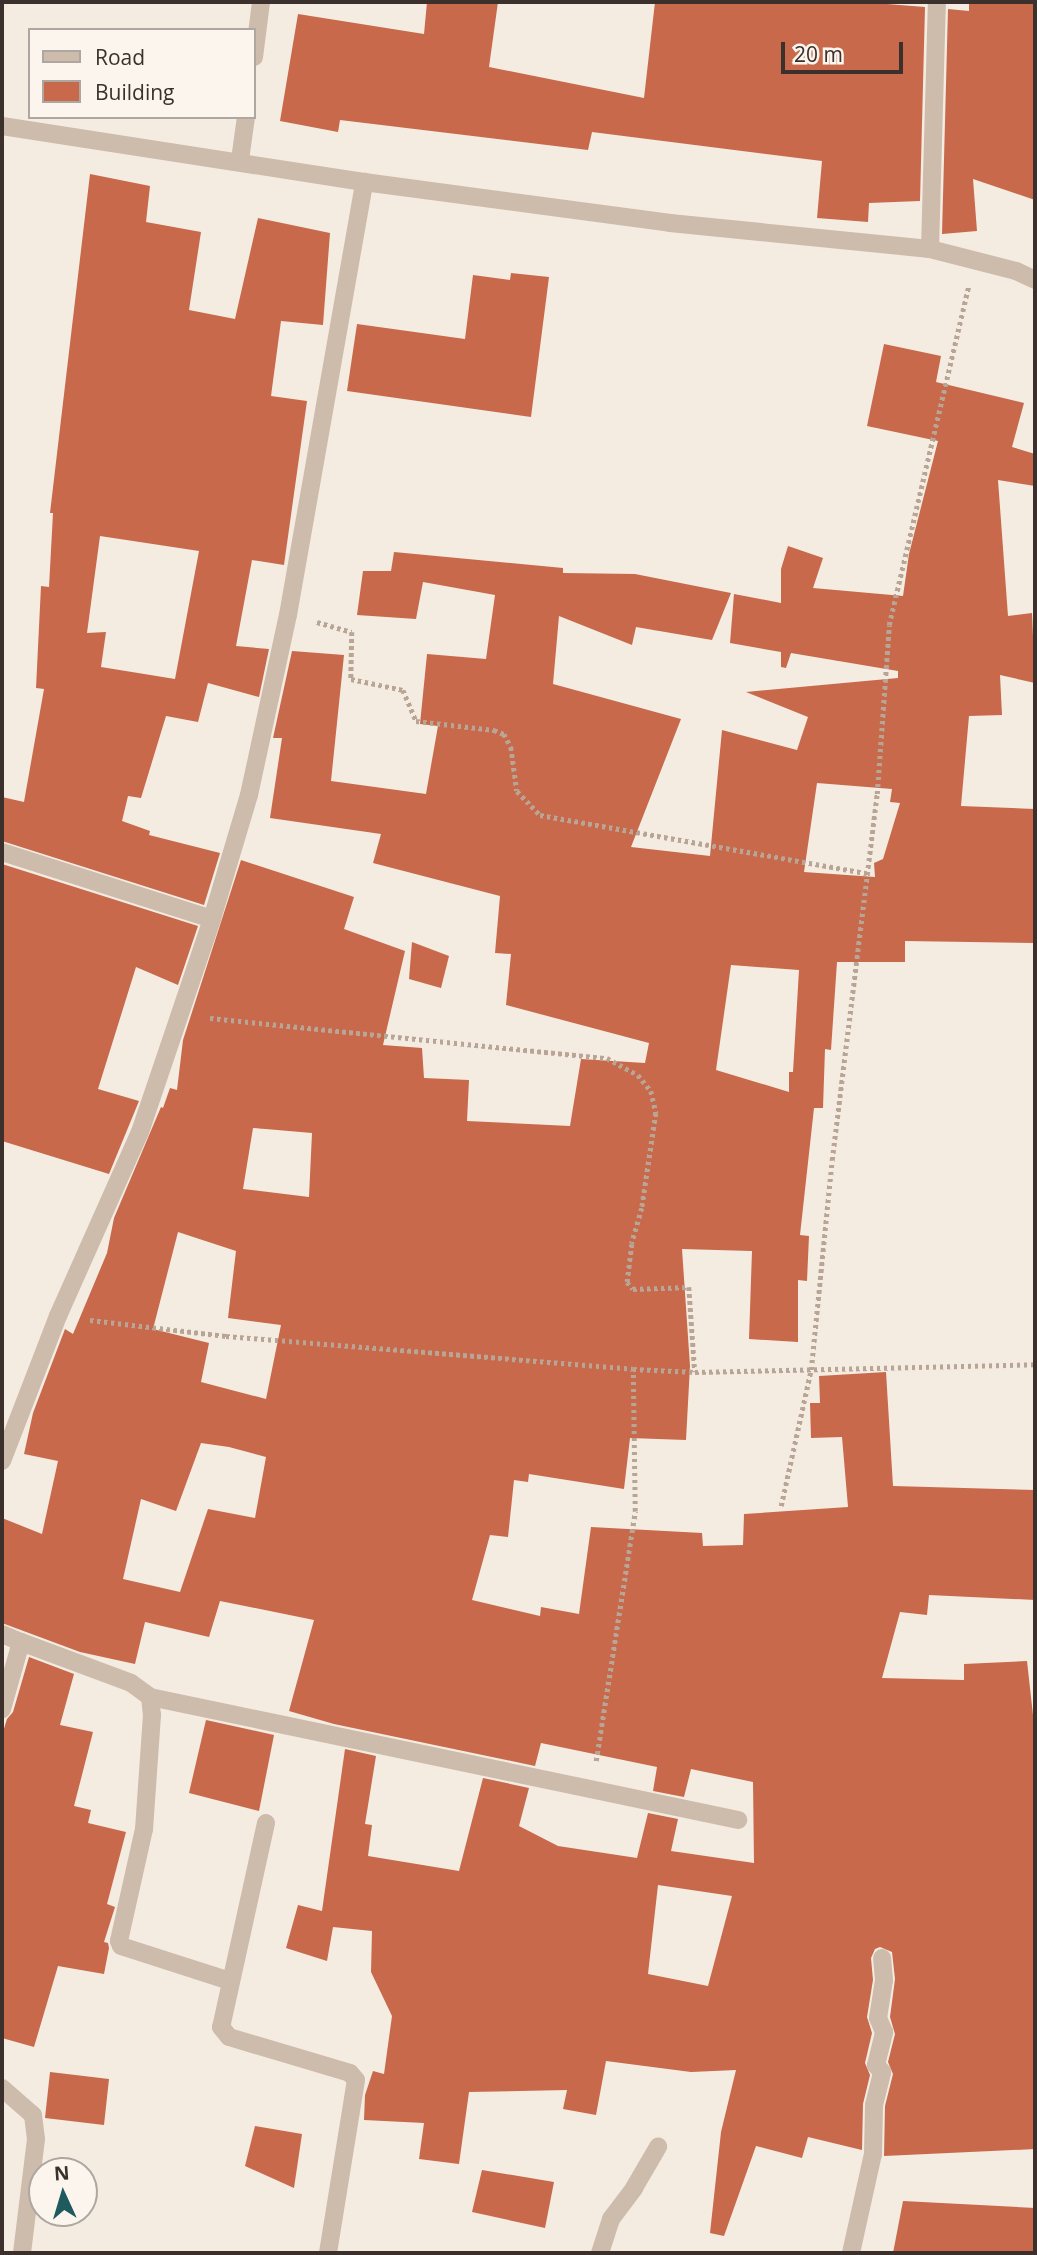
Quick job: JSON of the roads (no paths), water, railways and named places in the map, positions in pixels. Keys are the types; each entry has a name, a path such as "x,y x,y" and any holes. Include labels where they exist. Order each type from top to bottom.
{"street":[{"path":"256,41 261,2"},
{"path":"930,249 937,2"},
{"path":"240,160 246,119"},
{"path":"2,126 240,160 364,182 670,223 930,249 975,259 1035,280"},
{"path":"2,1461 58,1316 140,1132 178,1013 212,919 249,795 288,615 364,182"},
{"path":"2,852 212,919"},
{"path":"2,1634 131,1683 150,1697 738,1820"},
{"path":"2,1709 21,1642"},
{"path":"150,1697 152,1715 144,1829 119,1941 121,1945 230,1981"},
{"path":"266,1823 221,2027 224,2033 350,2073 356,2080 328,2253"},
{"path":"851,2253 873,2154 874,2105 882,2072 876,2065 884,2032 878,2018 884,1980 882,1958"},
{"path":"2,2088 33,2115 36,2139 22,2253"},
{"path":"600,2253 611,2219 634,2188 658,2147"}]}
